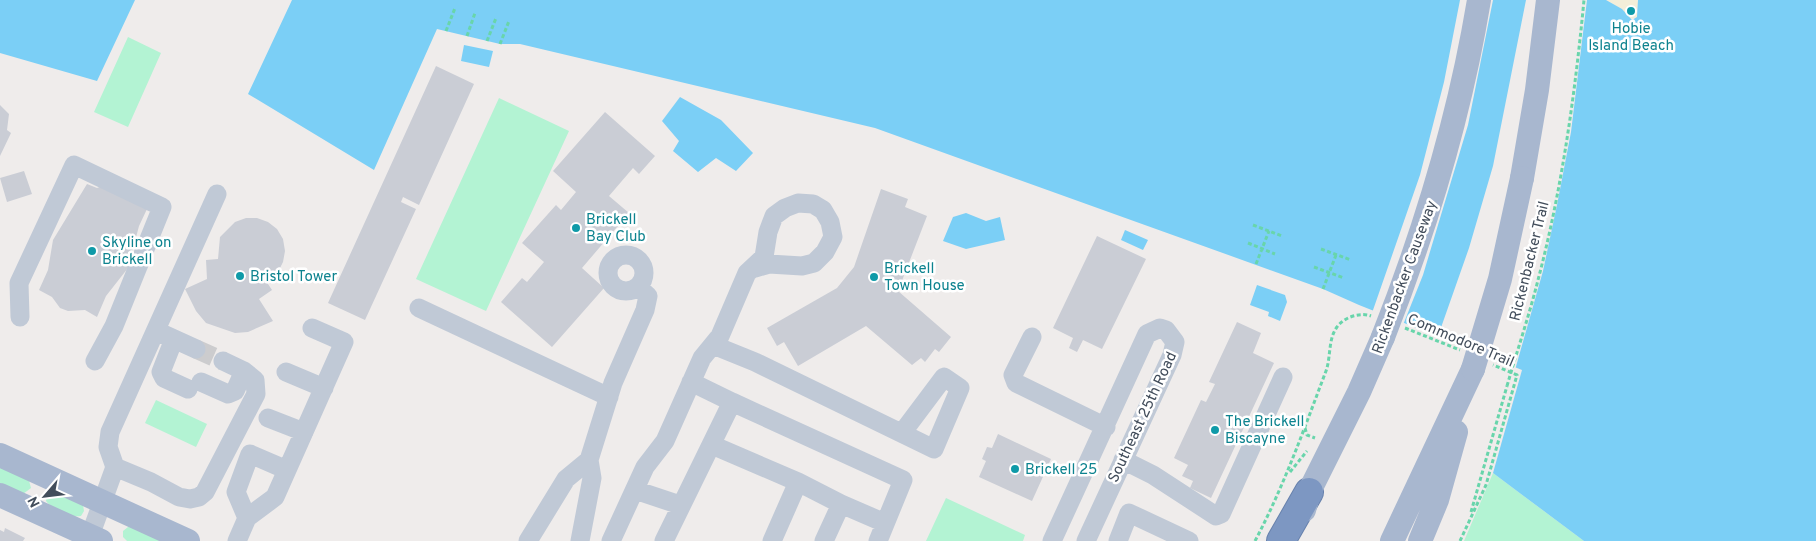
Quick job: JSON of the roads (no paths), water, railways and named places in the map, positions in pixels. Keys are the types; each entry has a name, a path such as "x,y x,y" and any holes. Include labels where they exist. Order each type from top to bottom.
{"highway":[{"path":"1281,541 1309,492"}],"main road":[{"name":"Rickenbacker Causeway","path":"1293,541 1309,492 1359,392 1407,274 1438,178 1461,87 1479,0"},
{"path":"1420,541 1437,500 1475,361 1492,308 1516,210 1537,90 1548,0"},
{"path":"1392,541 1475,361"},
{"path":"0,454 188,541"},
{"path":"0,495 86,537"}],"street":[{"path":"20,317 19,283 74,165 162,207 114,326 94,361"},
{"path":"86,537 104,502 115,467 108,447 110,432 217,194"},
{"path":"611,541 645,467 665,441 702,358 720,336 747,273 755,268"},
{"path":"580,541 592,478 589,460 609,397 645,310 648,296 638,287"},
{"path":"419,308 609,397"},
{"path":"237,541 247,518 275,497 344,342 312,328"},
{"name":"Southeast 25th Road","path":"1052,541 1106,427 1147,334 1160,328 1166,330 1175,342 1172,355 1086,541"},
{"path":"156,330 196,349"},
{"path":"1032,337 1013,375 1016,383 1106,427"},
{"path":"174,339 161,366 164,378 228,394 236,391 244,371"},
{"path":"713,345 755,362 902,433"},
{"path":"115,467 179,497 190,499 199,497 212,483 256,394 255,380 244,371 223,361"},
{"path":"286,372 324,388"},
{"path":"1123,460 1153,475 1216,516 1220,514 1283,377"},
{"path":"691,382 903,480 878,541"},
{"path":"664,541 732,402"},
{"path":"268,418 304,432"},
{"path":"712,445 798,482 885,524"},
{"path":"247,518 236,492 250,454 287,470"},
{"path":"528,541 566,479 589,460"},
{"path":"1086,470 1112,483"},
{"path":"772,541 798,482"},
{"path":"635,490 680,505"},
{"path":"824,541 841,504"},
{"path":"1118,541 1129,513 1189,541"}],"water":[{"path":"0,0 135,0 97,81 0,53"},
{"path":"292,0 1606,0 1622,9 1632,20 1637,17 1638,0 1816,0 1816,541 1584,541 1493,473 1522,370 1323,289 875,128 520,44 500,44 437,29 374,170 248,94"},
{"path":"464,45 493,51 489,67 461,61"},
{"path":"680,97 721,120 753,153 736,171 716,158 698,172 673,151 679,141 662,121"},
{"path":"966,213 986,221 1000,217 1005,240 966,249 943,241 953,217"},
{"path":"1125,230 1148,240 1143,250 1121,240"},
{"path":"1257,285 1285,295 1287,302 1280,321 1268,316 1269,312 1250,305"}],"tunnel":[{"path":"196,349 223,361"}],"place":[{"name":"Hobie Island Beach","path":"1631,11"},
{"name":"Brickell Bay Club","path":"576,228"},
{"name":"Skyline on Brickell","path":"92,251"},
{"name":"Bristol Tower","path":"240,276"},
{"name":"Brickell Town House","path":"874,277"},
{"name":"The Brickell Biscayne","path":"1215,430"},
{"name":"Brickell 25","path":"1015,469"}]}
